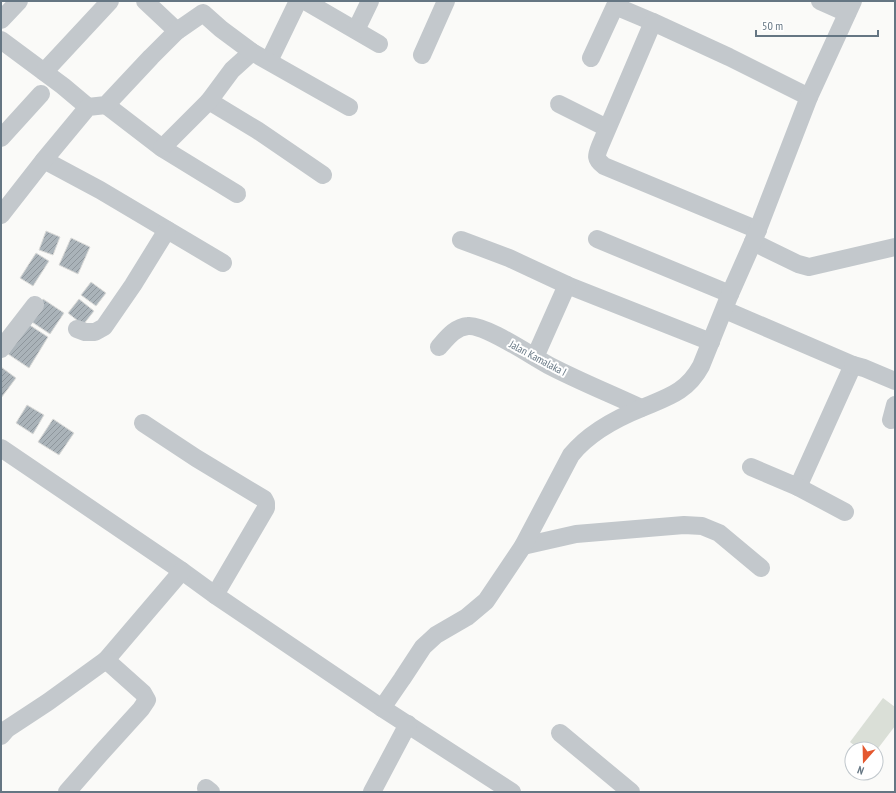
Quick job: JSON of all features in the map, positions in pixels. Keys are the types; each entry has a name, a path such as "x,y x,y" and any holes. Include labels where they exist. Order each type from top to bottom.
{"street":[{"path":"1,20 19,1"},
{"path":"44,72 110,1"},
{"path":"145,1 177,31"},
{"path":"269,61 298,1"},
{"path":"305,1 379,44"},
{"path":"356,30 370,1"},
{"path":"422,55 446,1"},
{"path":"382,708 423,647 436,635 467,617 486,601 523,546 571,455 580,444 604,428 641,408 662,400 688,385 695,377 756,236 809,97 850,7 820,1"},
{"path":"591,58 616,4 729,57 809,97"},
{"path":"1,215 88,107 106,105 177,31 208,7 221,29 252,52 349,107"},
{"path":"654,22 607,128 597,155 598,162 756,236 798,264 809,267 895,247"},
{"path":"1,40 63,86 88,107"},
{"path":"162,148 208,101 232,70 252,52"},
{"path":"1,138 41,94"},
{"path":"208,101 256,130 323,175"},
{"path":"559,104 607,128"},
{"path":"106,105 162,148 237,194"},
{"path":"44,160 100,190 223,263"},
{"path":"77,329 85,332 95,332 104,327 133,285 167,230"},
{"path":"597,239 853,365 895,381"},
{"path":"462,240 509,258 566,285 711,342"},
{"path":"535,357 566,285"},
{"path":"1,349 34,305"},
{"name":"Jalan Kamalaka I","path":"439,347 457,328 469,325 496,335 550,366 641,408"},
{"path":"798,487 853,365"},
{"path":"142,423 264,498 266,508 215,595"},
{"path":"1,448 382,708 512,792"},
{"path":"751,467 798,487 845,512"},
{"path":"523,546 576,534 684,525 702,526 719,533 761,568"},
{"path":"1,736 7,729 48,702 106,660 182,571"},
{"path":"67,792 141,709 147,700 143,693 106,660"},
{"path":"372,792 408,724"},
{"path":"560,733 631,792"}],"shaded area":[{"path":"883,698 895,707 895,726 884,741 851,741"}],"building":[{"path":"46,231 60,237 53,255 39,250"},
{"path":"71,238 90,247 78,274 59,265"},
{"path":"36,253 49,261 33,286 20,278"},
{"path":"91,282 106,293 96,306 81,295"},
{"path":"43,299 64,313 50,334 29,320"},
{"path":"79,299 94,311 83,325 68,313"},
{"path":"28,324 48,337 29,368 8,354"},
{"path":"1,367 16,378 1,398"},
{"path":"27,405 44,415 33,434 16,423"},
{"path":"53,419 74,433 59,455 38,442"}]}
